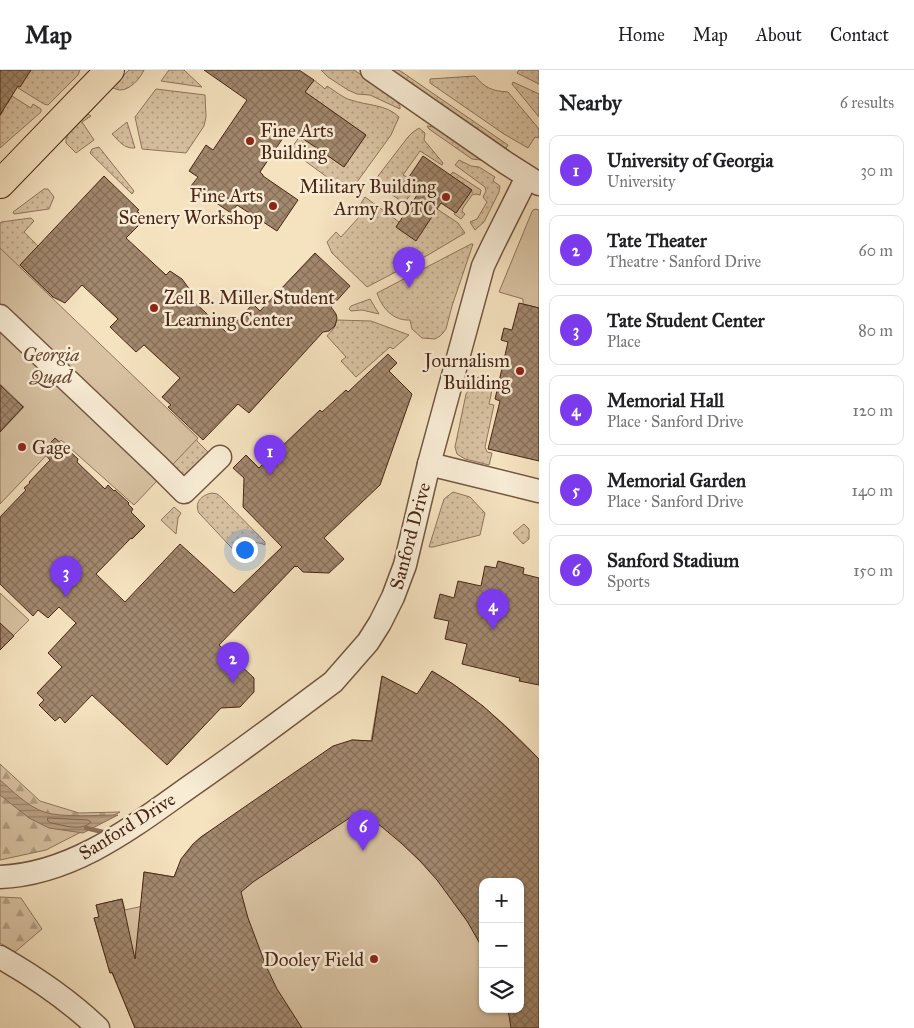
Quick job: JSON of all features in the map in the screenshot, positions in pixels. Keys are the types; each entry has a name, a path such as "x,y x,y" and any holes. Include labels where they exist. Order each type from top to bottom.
{"main road":[{"path":"0,184 110,70"}],"street":[{"path":"372,70 533,180"},
{"name":"Sanford Drive","path":"7,877 51,868 68,862 85,855 132,828 227,761 333,682 368,642 393,597 405,565 429,464 483,266 492,247 533,180"},
{"path":"0,316 184,492 220,457"},
{"path":"429,464 539,491"},
{"path":"0,957 53,991 98,1028"}],"green space":[{"path":"31,70 80,70 78,75 48,105 18,88"},
{"path":"129,70 144,70 131,86 124,90 112,88"},
{"path":"169,70 184,70 202,87 161,81"},
{"path":"321,70 354,70 394,98 400,109 370,95 357,94 348,90"},
{"path":"389,70 399,70 508,145 505,150"},
{"path":"519,70 539,70 539,84 517,73"},
{"path":"475,76 489,88 508,92 539,129 539,138 535,137 528,148 504,134 430,83 430,79"},
{"path":"314,80 325,89 327,86 348,99 383,107 399,117 391,135 349,193 290,150 300,136 344,167 366,135 305,92"},
{"path":"513,82 539,94 539,117 512,84"},
{"path":"156,89 205,95 206,117 204,126 186,153 142,149 135,117"},
{"path":"12,96 31,108 33,104 41,109 41,112 0,148 0,116 4,110 0,108 4,102 8,103"},
{"path":"88,114 91,116 82,122 94,140 76,153 66,143 66,139 73,127"},
{"path":"127,122 135,148 125,146 112,134"},
{"path":"427,126 434,127 481,160 472,159"},
{"path":"419,128 425,133 424,140 443,163 442,165 420,151 403,175 407,177 402,185 412,193 404,203 379,186 375,180 408,137"},
{"path":"99,147 134,191 132,194 90,153 92,149"},
{"path":"459,160 471,166 479,167 495,177 493,181 500,186 499,192 484,222 475,230 470,222 477,219 487,202 483,197 486,191 485,187 455,165"},
{"path":"453,172 481,190 480,195 472,195 463,208 462,211 465,214 461,219 454,214 472,190 450,175"},
{"path":"44,189 48,189 54,197 49,209 14,214 13,212"},
{"path":"365,197 399,222 396,227 415,240 437,209 458,223 465,233 367,287 332,253 327,242 336,232 341,237 360,216 356,211"},
{"path":"536,209 539,210 539,308 523,304 523,299 499,292 531,214"},
{"path":"31,218 34,221 24,232 38,246 20,265 53,297 0,305 0,224 1,222"},
{"path":"473,244 446,329 440,336 435,339 422,338 412,329 410,320 393,316 382,304 377,293"},
{"name":"Georgia Quad","path":"0,248 198,438 134,505 61,440 0,504 0,432 24,407 0,384"},
{"path":"370,299 379,314 362,310 351,311 349,309 351,306"},
{"path":"337,320 371,321 409,335 393,349 390,347 356,377 341,361 346,357 327,336 334,328"},
{"path":"478,377 494,381 489,404 494,405 485,447 487,452 492,453 489,465 465,459 457,454 455,447 466,394"},
{"path":"170,411 196,436 197,441 211,455 192,476 182,477 149,449"},
{"path":"453,492 470,497 485,513 480,535 429,547 444,499"},
{"path":"212,493 221,497 265,542 265,545 255,543 249,546 246,552 246,562 199,513 198,503 205,496"},
{"path":"174,507 181,513 178,518 176,534 161,520"},
{"path":"524,524 529,529 529,539 523,544 513,533"},
{"path":"0,593 29,620 0,649"},
{"path":"432,671 489,711 539,759 539,1028 135,1028 112,973 110,973 94,918 99,917 96,905 122,899 125,910 143,906 144,872 174,877 185,855 201,837 352,740 371,741 382,676 417,695"},
{"path":"0,764 40,801 79,813 120,812 46,850 0,860"},
{"path":"0,897 21,898 42,929 15,952 0,943"}],"water":[{"path":"0,780 26,802 44,812 70,816 118,815 83,833 49,828 29,818 0,795"}],"building":[{"path":"0,70 31,70 20,87 18,86 0,115"},
{"name":"Fine Arts Building","path":"204,70 299,70 314,80 305,92 366,135 344,167 289,129 260,172 298,200 277,231 237,205 231,213 191,186 198,177 189,171 206,145 213,150 247,100"},
{"name":"Military Building Army ROTC","path":"423,156 472,190 456,213 441,203 416,241 396,227 421,189 407,180"},
{"name":"Zell B. Miller Student Learning Center","path":"104,176 139,210 137,211 145,219 126,238 166,275 170,271 182,279 190,290 186,294 226,332 253,304 260,311 315,253 350,286 331,307 337,318 335,326 329,331 323,332 249,413 238,404 203,440 168,407 171,405 162,397 180,378 144,345 136,352 110,327 118,319 82,285 65,303 53,297 20,265"},
{"name":"Journalism Building","path":"519,303 539,308 539,461 488,449 500,401 495,399 508,342 501,340 504,328 512,330"},
{"path":"388,354 397,363 389,371 412,394 380,485 324,538 344,559 329,573 303,572 295,566 219,645 254,678 254,692 240,707 221,708 167,765 92,695 65,723 60,717 55,721 39,705 44,700 37,693 62,667 48,653 76,623 59,607 48,618 38,610 33,616 0,584 0,517 26,490 24,488 50,460 43,451 55,438 78,459 77,462 105,489 108,485 129,503 133,509 131,512 145,526 96,574 125,602 180,544 234,593 282,547 243,507 244,478 233,468 246,455 259,468 320,410 322,412 346,390 348,392"},
{"path":"0,385 23,407 0,432"},
{"path":"498,561 524,568 523,574 539,578 539,685 519,681 520,678 462,664 467,644 445,639 449,621 434,618 440,594 454,598 458,581 481,586 485,566 496,568"},
{"path":"0,623 14,636 0,650"},
{"path":"432,671 483,706 539,759 539,1028 511,1028 509,1013 524,1013 524,878 479,878 479,942 467,921 437,880 420,861 382,827 360,811 253,882 241,892 248,918 266,966 277,989 302,1028 135,1028 112,972 110,973 94,918 99,917 96,905 122,899 135,959 144,872 174,877 181,859 201,837 333,746 352,740 372,741 382,676 417,694"}],"waterway":[{"path":"86,828 107,833"}],"place":[{"name":"Fine Arts Building","path":"250,141"},
{"name":"Military Building Army ROTC","path":"446,197"},
{"name":"Fine Arts Scenery Workshop","path":"273,206"},
{"name":"Memorial Garden","path":"409,288"},
{"name":"Zell B. Miller Student Learning Center","path":"154,308"},
{"name":"Journalism Building","path":"520,371"},
{"name":"Gage","path":"22,447"},
{"name":"University of Georgia","path":"270,476"},
{"name":"Tate Student Center","path":"66,597"},
{"name":"Memorial Hall","path":"493,630"},
{"name":"Tate Theater","path":"233,683"},
{"name":"Sanford Stadium","path":"363,851"},
{"name":"Dooley Field","path":"374,959"}]}
